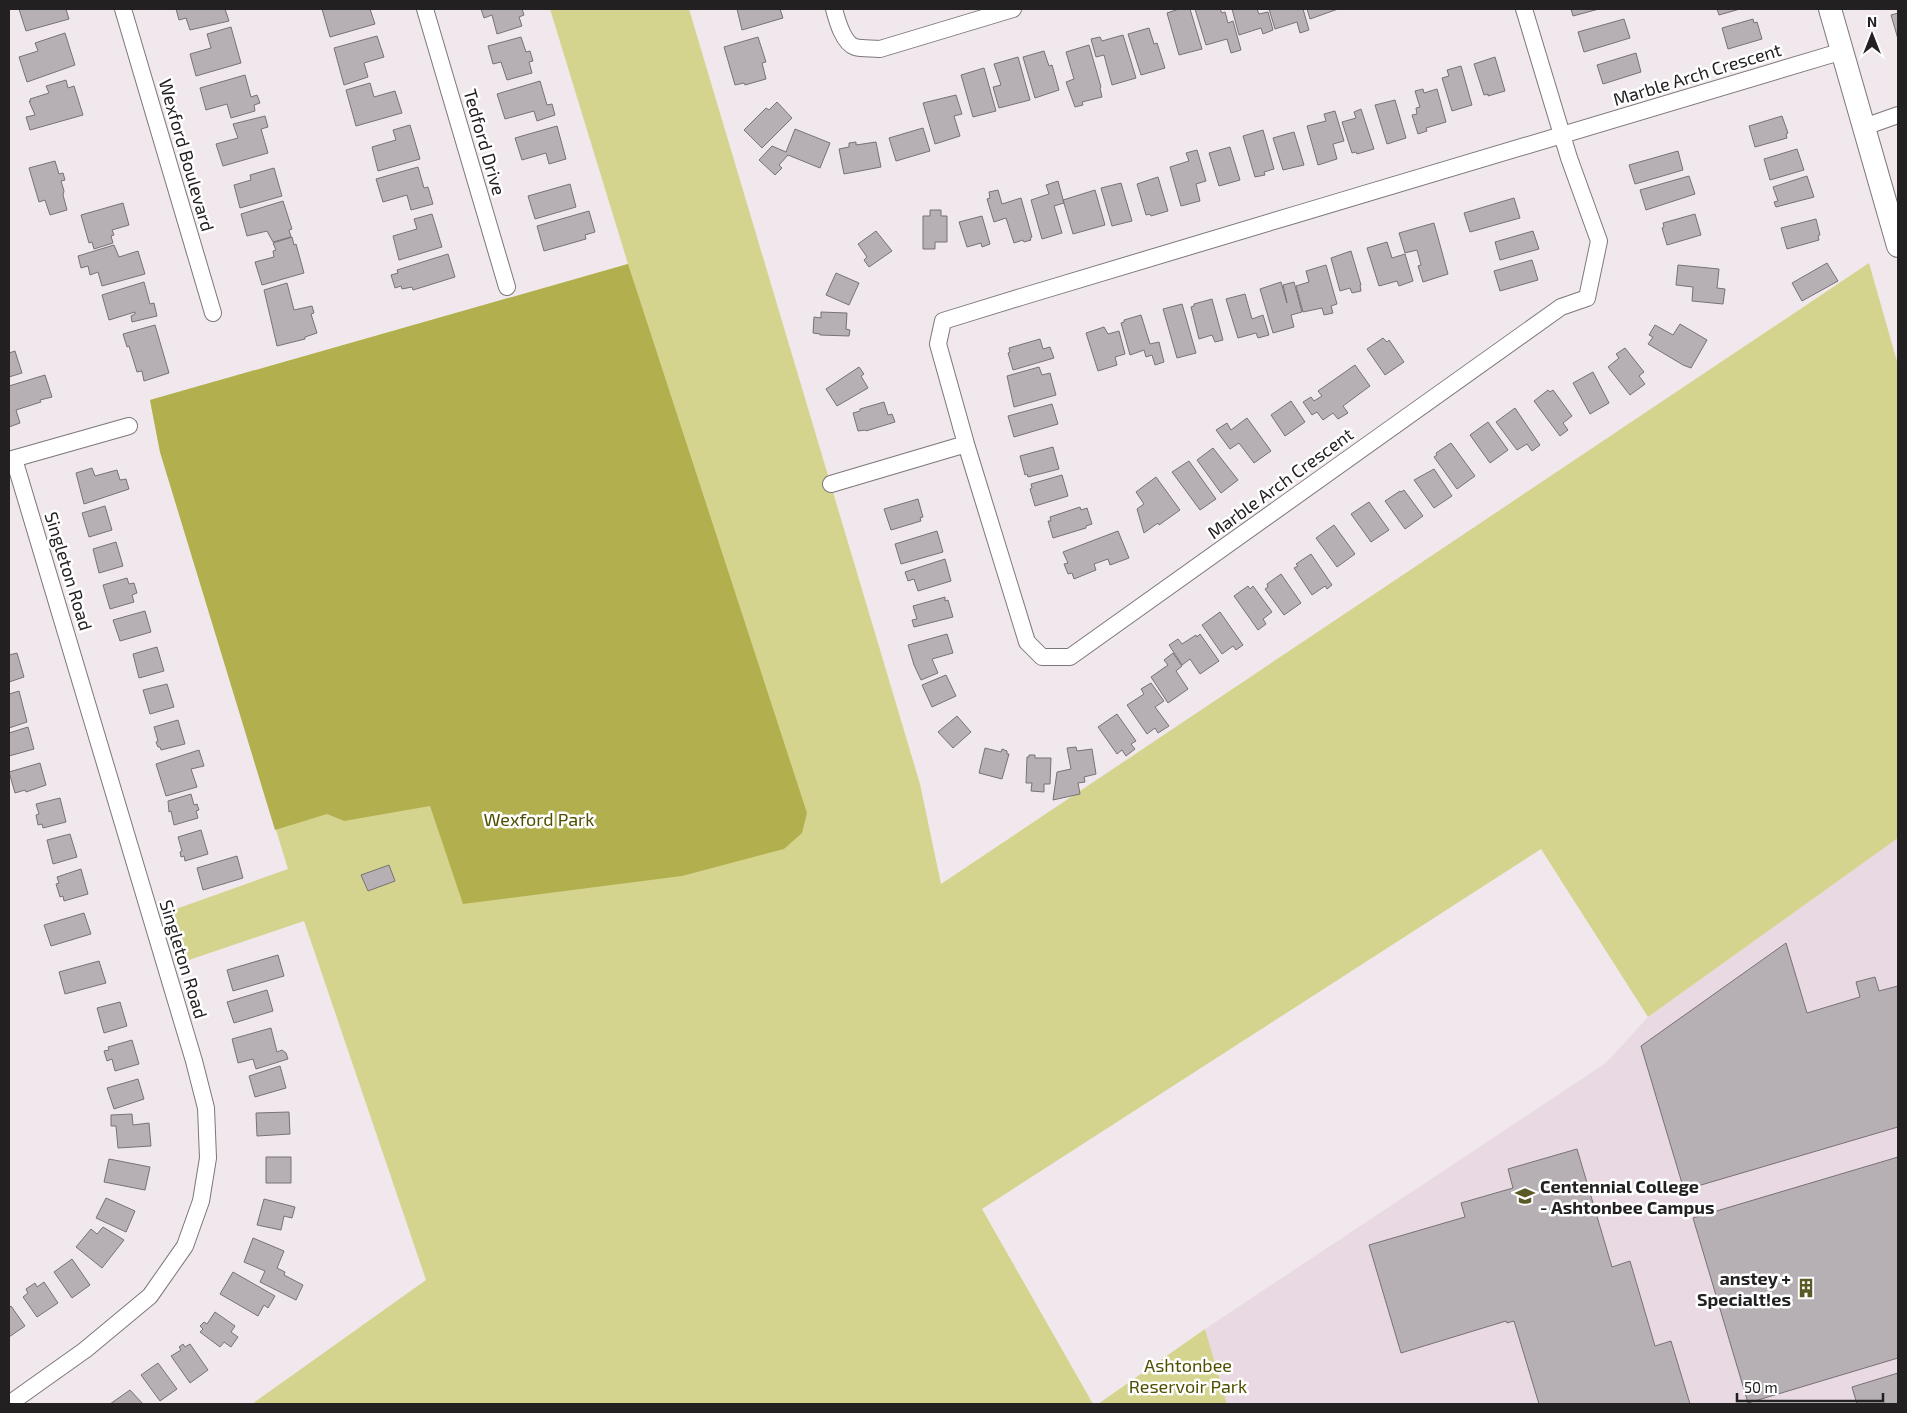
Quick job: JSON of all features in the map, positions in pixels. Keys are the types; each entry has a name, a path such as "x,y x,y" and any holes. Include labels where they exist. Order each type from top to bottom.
{"main road":[{"path":"1830,9 1898,246"}],"street":[{"name":"Wexford Boulevard","path":"123,9 213,313"},
{"name":"Tedford Drive","path":"425,9 507,287"},
{"path":"834,9 845,37 852,46 880,49 1012,9"},
{"path":"1524,9 1563,135"},
{"name":"Marble Arch Crescent","path":"1563,135 1569,158 1599,241 1588,298 1560,307 1070,658 1042,658 1027,642 966,444 938,344 943,321 1563,135 1843,51"},
{"path":"1864,127 1898,115"},
{"path":"11,460 128,426"},
{"path":"831,484 966,444"},
{"name":"Singleton Road","path":"9,1404 86,1350 150,1296 185,1246 201,1201 208,1158 206,1108 194,1061 11,460"}],"shaded area":[{"path":"1898,838 1898,1404 1227,1404 1205,1329 1606,1063 1648,1017"}],"green space":[{"path":"550,9 689,9 920,784 941,884 1869,263 1898,365 1898,838 1648,1017 1541,849 982,1209 1093,1404 252,1404 426,1280 304,921 189,960 173,910 288,869 160,452 150,400 628,264"},
{"name":"Wexford Park","path":"628,264 807,813 802,833 784,849 682,876 463,904 430,806 344,821 327,814 275,830 160,452 150,400"},
{"name":"Ashtonbee Reservoir Park","path":"1205,1329 1227,1404 1098,1404"}],"building":[{"path":"19,9 66,9 69,19 26,31"},
{"path":"176,9 225,9 229,21 190,30 186,18 179,20"},
{"path":"322,9 370,9 375,24 330,37"},
{"path":"481,9 522,9 524,15 519,17 522,26 497,34 492,15 484,18"},
{"path":"737,9 780,9 783,18 742,30"},
{"path":"1179,9 1190,9 1202,49 1179,55 1167,13"},
{"path":"1195,9 1220,9 1222,13 1225,12 1228,23 1233,21 1241,50 1231,53 1227,39 1206,45"},
{"path":"1232,9 1257,9 1259,14 1268,12 1273,30 1263,34 1261,28 1239,35"},
{"path":"1269,9 1303,9 1309,30 1300,33 1297,22 1275,29"},
{"path":"1307,9 1338,9 1310,19"},
{"path":"1571,9 1599,9 1573,16"},
{"path":"1717,9 1740,9 1719,15"},
{"path":"1898,13 1898,39 1891,15"},
{"path":"1624,19 1630,38 1584,52 1578,32"},
{"path":"1753,19 1754,23 1757,22 1762,39 1728,49 1722,28"},
{"path":"231,27 241,63 196,76 190,54 211,48 207,34"},
{"path":"1149,28 1154,44 1157,43 1165,68 1141,75 1128,34"},
{"path":"65,33 75,65 27,82 19,57 38,51 35,43"},
{"path":"1123,35 1136,78 1112,85 1104,55 1096,57 1091,39 1100,37 1102,41"},
{"path":"377,36 384,57 364,63 368,77 344,85 334,48"},
{"path":"521,37 526,52 530,51 533,61 529,62 532,73 507,80 501,62 493,64 488,46"},
{"path":"758,37 766,62 762,63 766,79 745,85 744,83 735,85 724,47"},
{"path":"1089,45 1102,97 1082,102 1083,105 1075,107 1066,82 1074,79 1066,52"},
{"path":"1044,51 1049,66 1052,65 1059,90 1035,98 1023,57"},
{"path":"1636,53 1641,72 1603,84 1597,65"},
{"path":"1018,57 1030,100 999,108 993,87 1001,85 994,64"},
{"path":"1495,57 1505,91 1488,96 1488,94 1484,95 1474,64"},
{"path":"1461,66 1472,105 1452,111 1442,78 1449,76 1447,70"},
{"path":"984,68 996,111 973,117 961,75"},
{"path":"245,75 251,97 257,95 260,103 254,105 255,111 231,118 227,104 206,110 200,88"},
{"path":"66,80 68,88 74,86 83,115 30,130 26,117 35,115 29,101 31,101 30,99 49,93 46,86"},
{"path":"540,81 547,105 552,104 555,115 537,121 534,111 505,119 497,94"},
{"path":"370,83 374,97 395,91 402,113 356,126 346,90"},
{"path":"1423,89 1424,93 1437,89 1446,122 1426,128 1427,131 1418,134 1412,115 1417,114 1416,108 1420,107 1415,91"},
{"path":"956,95 962,114 954,116 960,136 935,144 923,103"},
{"path":"1395,100 1406,138 1387,144 1375,105"},
{"path":"777,102 792,118 762,148 744,130 766,108 769,110"},
{"path":"1361,109 1374,149 1357,154 1356,152 1352,153 1342,122 1356,118 1354,112"},
{"path":"1335,111 1344,141 1333,144 1337,159 1318,165 1307,126 1326,121 1324,114"},
{"path":"265,116 268,127 261,129 268,153 223,166 216,144 238,138 233,124"},
{"path":"1782,116 1788,133 1786,134 1787,138 1755,147 1749,126"},
{"path":"410,125 420,159 378,171 372,147 396,140 393,130"},
{"path":"557,126 566,159 549,164 546,153 522,160 515,138"},
{"path":"923,128 930,151 896,161 889,138"},
{"path":"795,129 830,143 820,168 788,155 779,165 782,168 775,175 759,160 772,146 786,152"},
{"path":"1263,130 1274,169 1264,172 1265,175 1255,177 1243,136"},
{"path":"1294,132 1304,165 1283,170 1273,138"},
{"path":"856,142 856,145 876,142 881,167 844,174 839,149 849,147 849,143"},
{"path":"1230,147 1240,180 1219,186 1209,153"},
{"path":"1797,149 1804,170 1770,180 1764,159"},
{"path":"1197,150 1206,181 1196,184 1200,201 1181,206 1170,167 1189,161 1186,153"},
{"path":"1678,151 1683,170 1635,184 1629,165"},
{"path":"55,161 59,174 63,173 65,180 61,181 67,210 50,215 45,200 39,202 29,168"},
{"path":"418,167 424,188 428,187 433,204 411,210 407,195 383,202 376,179"},
{"path":"274,168 282,196 240,208 234,185 251,180 250,175"},
{"path":"1689,176 1695,194 1646,210 1640,190"},
{"path":"1807,176 1814,197 1776,207 1774,202 1778,201 1773,187"},
{"path":"1158,177 1168,211 1151,216 1150,214 1146,215 1137,184"},
{"path":"1058,181 1064,203 1054,206 1062,233 1042,239 1031,200 1049,194 1046,185"},
{"path":"1121,183 1132,221 1112,226 1101,188"},
{"path":"570,184 576,207 535,219 528,196"},
{"path":"998,190 1002,204 1021,198 1032,237 1030,238 1031,240 1014,243 1006,218 994,222 987,199 990,198 989,192"},
{"path":"1095,190 1105,225 1073,234 1063,200"},
{"path":"1514,198 1520,218 1470,232 1464,213"},
{"path":"283,201 292,229 289,230 291,237 273,242 267,231 247,236 241,214"},
{"path":"123,203 129,225 112,230 114,235 111,236 113,243 94,249 92,242 89,243 81,215"},
{"path":"930,210 941,210 941,216 947,216 947,242 935,242 935,249 923,249 923,216 930,216"},
{"path":"589,211 595,232 585,235 586,239 544,251 537,226"},
{"path":"432,214 442,247 399,260 393,236 417,229 414,219"},
{"path":"1695,214 1701,235 1667,245 1662,228 1664,227 1663,223"},
{"path":"982,216 990,244 982,247 981,243 967,247 959,222"},
{"path":"1816,219 1820,235 1818,236 1819,240 1787,249 1781,228"},
{"path":"1434,223 1448,274 1423,282 1418,266 1421,265 1417,250 1405,253 1399,233"},
{"path":"876,231 892,251 869,267 864,260 867,257 858,244"},
{"path":"1533,231 1539,249 1500,260 1495,242"},
{"path":"292,237 294,245 296,244 304,273 262,285 255,262 274,257 273,251 276,250 273,243"},
{"path":"1387,242 1392,258 1405,254 1413,281 1399,286 1397,281 1379,286 1367,248"},
{"path":"114,245 119,257 138,251 145,274 102,286 98,272 90,275 88,266 81,268 78,256"},
{"path":"1351,251 1361,285 1361,291 1352,293 1350,288 1340,291 1331,258"},
{"path":"448,254 455,277 413,290 412,287 402,289 401,286 395,288 391,275 398,273 397,270"},
{"path":"1532,260 1538,280 1500,291 1494,271"},
{"path":"1827,263 1838,281 1802,301 1792,283"},
{"path":"1326,265 1337,304 1331,306 1333,313 1324,315 1322,308 1303,312 1296,286 1309,282 1306,271"},
{"path":"1678,265 1719,269 1717,288 1725,289 1723,304 1692,301 1693,287 1676,285"},
{"path":"836,273 859,283 849,305 826,295"},
{"path":"144,282 150,304 154,303 157,316 132,322 131,316 135,312 109,320 102,295"},
{"path":"1281,282 1287,303 1283,285 1294,282 1302,312 1291,315 1294,327 1273,333 1260,289"},
{"path":"287,283 294,310 312,306 314,313 311,314 317,333 305,337 305,339 277,346 264,290"},
{"path":"1245,294 1252,319 1263,315 1269,335 1258,338 1256,333 1238,338 1226,299"},
{"path":"1212,299 1223,340 1215,342 1212,335 1199,339 1191,307 1194,304"},
{"path":"1182,304 1196,353 1177,358 1163,309"},
{"path":"821,312 847,313 846,329 850,330 849,336 813,333 814,317 821,318"},
{"path":"1141,315 1150,344 1159,342 1164,362 1155,365 1152,355 1146,357 1144,350 1130,355 1121,323 1124,320"},
{"path":"1680,324 1707,340 1691,368 1648,344 1653,337 1649,335 1655,325 1673,335"},
{"path":"155,325 169,373 144,381 142,371 137,372 123,334"},
{"path":"1104,327 1108,334 1119,331 1125,354 1115,357 1117,365 1098,371 1086,333"},
{"path":"1383,338 1387,342 1389,340 1404,362 1385,375 1367,349"},
{"path":"1040,339 1043,349 1050,347 1054,358 1013,370 1008,353 1010,352 1009,348"},
{"path":"1625,348 1644,372 1639,376 1645,384 1630,395 1608,367 1619,358 1616,354"},
{"path":"15,351 22,373 9,377 9,353"},
{"path":"1355,365 1370,386 1343,406 1348,413 1338,419 1333,413 1323,420 1317,412 1312,415 1303,402 1311,397 1314,401 1322,396 1318,391"},
{"path":"859,367 864,374 861,376 868,388 837,406 826,389"},
{"path":"1039,367 1042,375 1050,373 1056,395 1014,407 1007,376"},
{"path":"1593,372 1609,403 1590,414 1573,383"},
{"path":"45,375 52,397 16,410 20,423 9,427 9,386"},
{"path":"1548,390 1550,392 1553,390 1572,416 1563,423 1568,430 1560,436 1534,401"},
{"path":"1291,401 1305,422 1285,436 1271,415"},
{"path":"884,402 888,415 892,414 895,422 866,431 858,431 853,413"},
{"path":"1052,404 1058,424 1014,437 1008,416"},
{"path":"1515,408 1540,445 1532,451 1527,444 1517,450 1496,422"},
{"path":"1247,418 1271,451 1254,463 1239,443 1230,449 1216,430 1227,423 1231,430"},
{"path":"1488,422 1508,450 1490,463 1470,435"},
{"path":"1451,443 1475,476 1457,489 1434,457 1437,455 1436,453"},
{"path":"1053,447 1059,469 1028,477 1027,474 1025,475 1020,456"},
{"path":"1213,448 1238,480 1221,493 1197,460"},
{"path":"1189,461 1216,499 1200,510 1172,472"},
{"path":"92,468 95,476 117,470 120,480 126,479 129,489 84,504 76,473"},
{"path":"1434,469 1452,496 1434,508 1414,480"},
{"path":"1062,475 1068,496 1035,506 1030,489 1032,488 1031,484"},
{"path":"1156,477 1180,510 1144,533 1137,509 1144,504 1136,492"},
{"path":"1404,490 1423,516 1405,529 1385,501"},
{"path":"918,499 923,517 920,518 921,521 891,530 884,509"},
{"path":"1369,502 1389,530 1371,542 1351,514"},
{"path":"105,506 112,530 89,537 82,513"},
{"path":"1080,507 1081,510 1087,508 1092,524 1086,526 1086,528 1053,538 1048,521 1051,521 1050,517"},
{"path":"1334,525 1355,554 1337,567 1316,538"},
{"path":"937,531 943,552 901,564 895,544"},
{"path":"1118,531 1129,558 1110,565 1108,559 1094,564 1096,570 1074,579 1072,573 1068,574 1064,564 1068,563 1063,552"},
{"path":"116,542 123,566 99,573 93,549"},
{"path":"1311,554 1332,585 1327,589 1325,586 1312,595 1294,568 1298,566 1296,564"},
{"path":"945,559 951,581 918,591 914,579 908,581 905,572"},
{"path":"1281,574 1301,603 1284,615 1265,589 1268,587 1267,584"},
{"path":"127,578 129,584 134,583 137,593 132,595 134,602 110,609 103,585"},
{"path":"1248,586 1250,589 1253,586 1272,612 1263,619 1266,624 1258,630 1234,596"},
{"path":"945,597 945,601 948,600 953,617 914,627 912,620 917,619 913,606"},
{"path":"145,611 151,632 120,641 113,620"},
{"path":"1220,612 1243,645 1236,650 1233,646 1222,654 1202,625"},
{"path":"947,634 953,653 932,659 938,673 921,680 908,645"},
{"path":"1200,634 1219,661 1200,674 1190,659 1182,665 1169,645 1178,639 1182,644"},
{"path":"157,647 164,671 139,678 133,654"},
{"path":"17,653 24,677 9,682 9,655"},
{"path":"1173,653 1182,666 1176,671 1188,689 1168,703 1151,677 1168,665 1164,660"},
{"path":"946,675 956,696 932,707 922,685"},
{"path":"1151,683 1164,701 1155,707 1169,726 1158,733 1155,728 1147,734 1127,705 1144,694 1141,689"},
{"path":"167,684 174,707 150,714 143,690"},
{"path":"19,691 27,722 9,728 9,694"},
{"path":"1117,714 1136,741 1131,744 1135,749 1126,756 1122,750 1117,754 1098,727"},
{"path":"957,716 971,732 953,748 938,732"},
{"path":"178,720 185,744 161,750 156,742 158,741 154,727"},
{"path":"28,727 34,749 9,756 9,733"},
{"path":"1076,747 1077,751 1092,749 1096,774 1084,777 1085,782 1078,783 1080,794 1053,800 1057,772 1071,769 1067,748"},
{"path":"985,748 1001,752 1002,749 1009,754 1002,779 979,773"},
{"path":"199,750 204,766 191,769 197,787 166,796 156,764"},
{"path":"1035,755 1035,758 1051,758 1050,784 1044,784 1044,792 1031,791 1032,783 1026,783 1027,757"},
{"path":"40,763 46,785 26,792 25,790 15,793 9,772"},
{"path":"191,794 194,805 197,804 199,810 196,811 198,818 174,825 171,811 169,812 168,801"},
{"path":"60,798 66,822 43,828 42,824 38,825 36,815 39,814 36,804"},
{"path":"201,830 208,854 185,861 184,856 181,857 180,852 182,851 178,837"},
{"path":"70,834 77,857 53,864 47,840"},
{"path":"237,856 243,878 203,890 197,868"},
{"path":"389,865 395,881 368,891 361,875"},
{"path":"81,869 88,894 64,901 63,896 60,897 56,884 59,883 57,877"},
{"path":"84,913 91,934 51,946 44,925"},
{"path":"1786,943 1807,1013 1860,997 1856,982 1875,977 1879,991 1898,986 1898,1127 1684,1190 1641,1046"},
{"path":"278,955 284,976 233,991 227,970"},
{"path":"99,961 106,983 65,994 59,972"},
{"path":"267,990 273,1011 234,1023 227,1002"},
{"path":"120,1002 127,1026 104,1033 97,1008"},
{"path":"271,1028 277,1052 282,1050 286,1053 288,1059 256,1069 253,1059 238,1063 232,1039"},
{"path":"132,1040 139,1064 115,1071 112,1059 107,1061 104,1051 109,1050 108,1047"},
{"path":"280,1066 286,1088 255,1097 249,1076"},
{"path":"138,1079 144,1099 114,1109 107,1088"},
{"path":"289,1112 290,1134 257,1136 256,1113"},
{"path":"132,1114 133,1125 149,1123 151,1146 118,1148 116,1126 111,1126 111,1115"},
{"path":"1577,1149 1612,1267 1630,1261 1655,1346 1671,1341 1690,1404 1539,1404 1514,1321 1507,1323 1506,1321 1401,1353 1369,1245 1465,1217 1461,1203 1513,1188 1508,1169"},
{"path":"266,1157 291,1157 291,1183 266,1183"},
{"name":"anstey + Specialt!es","path":"1898,1157 1898,1358 1748,1403 1693,1218"},
{"path":"109,1159 150,1167 145,1190 104,1182"},
{"path":"106,1198 135,1211 126,1232 96,1218"},
{"path":"264,1199 295,1207 292,1218 284,1216 281,1230 257,1225"},
{"path":"103,1227 124,1240 102,1268 76,1247 91,1229 97,1234"},
{"path":"253,1238 284,1251 277,1268 285,1272 284,1275 303,1285 296,1300 260,1282 265,1271 244,1262"},
{"path":"72,1259 90,1285 72,1298 54,1272"},
{"path":"233,1272 275,1296 268,1308 264,1305 258,1316 220,1294"},
{"path":"44,1282 58,1303 37,1317 23,1297 28,1293 26,1289 35,1283 37,1287"},
{"path":"11,1306 25,1326 9,1337 9,1308"},
{"path":"215,1312 235,1326 231,1332 238,1337 231,1347 224,1342 220,1347 200,1332 203,1329 200,1326 204,1322 207,1324"},
{"path":"183,1344 185,1347 190,1344 208,1370 190,1383 171,1356 181,1350 179,1347"},
{"path":"158,1363 177,1389 160,1401 141,1375"},
{"path":"1898,1373 1898,1404 1857,1404 1852,1387"},
{"path":"130,1390 143,1404 110,1404"}],"place":[{"name":"Centennial College - Ashtonbee Campus","path":"1525,1196"},
{"name":"anstey + Specialt!es","path":"1806,1288"}]}
